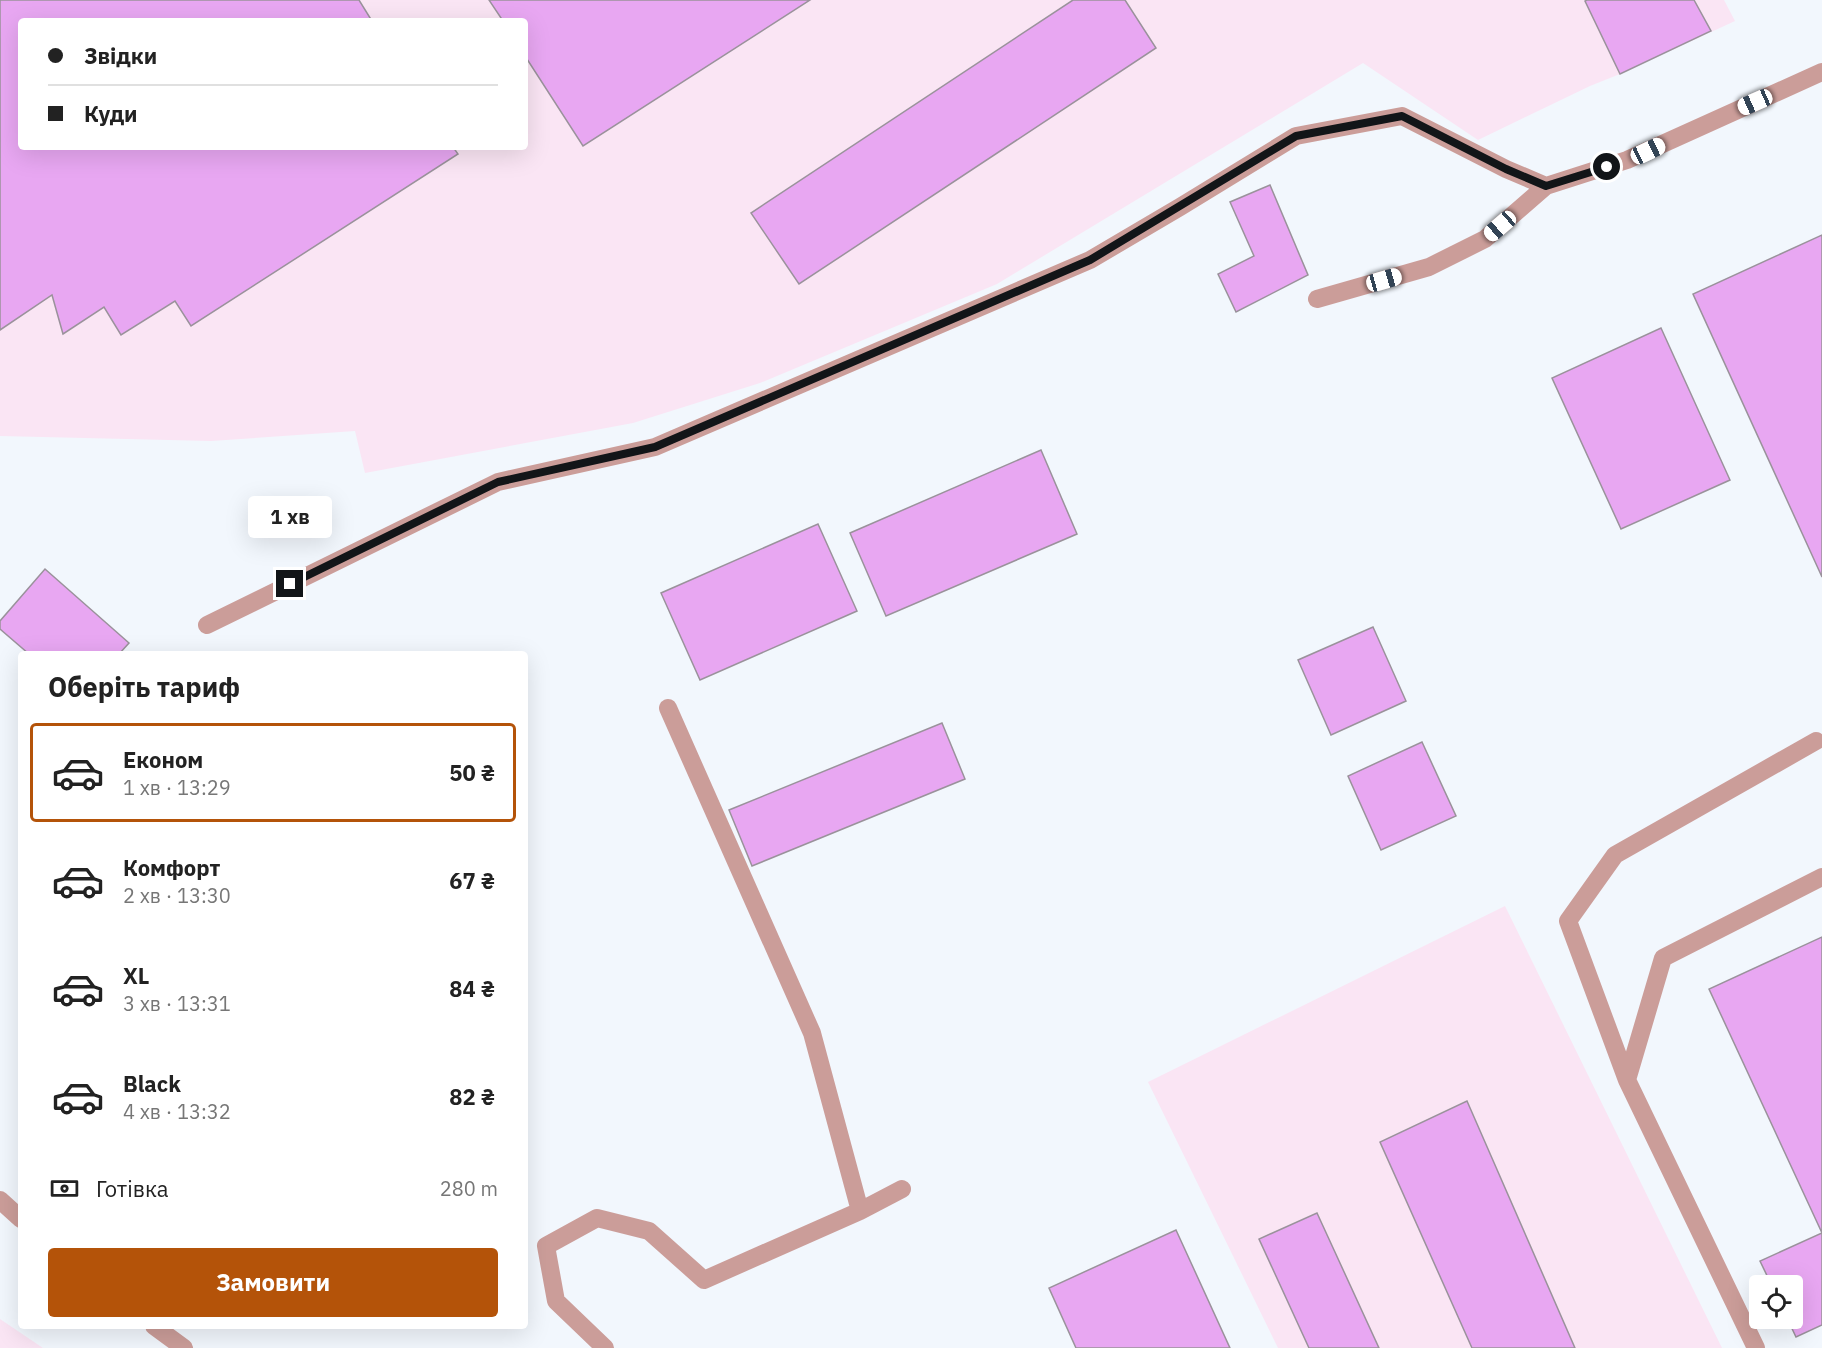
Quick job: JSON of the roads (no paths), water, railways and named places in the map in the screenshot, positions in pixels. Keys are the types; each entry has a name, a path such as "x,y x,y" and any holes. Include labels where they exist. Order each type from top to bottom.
{"lane":[{"path":"1317,299 1429,267 1485,239 1546,186 1627,160 1822,72"},
{"path":"207,625 498,482 655,447 1090,260 1296,136 1402,116 1506,169 1546,186"},
{"path":"668,708 812,1033 860,1211"},
{"path":"1756,1348 1627,1080 1568,921 1615,855 1816,741"},
{"path":"1627,1080 1663,958 1822,877"},
{"path":"605,1348 556,1301 546,1246 597,1218 649,1231 704,1280 860,1211 902,1189"},
{"path":"0,1200 18,1216"},
{"path":"158,1329 184,1348"}]}
